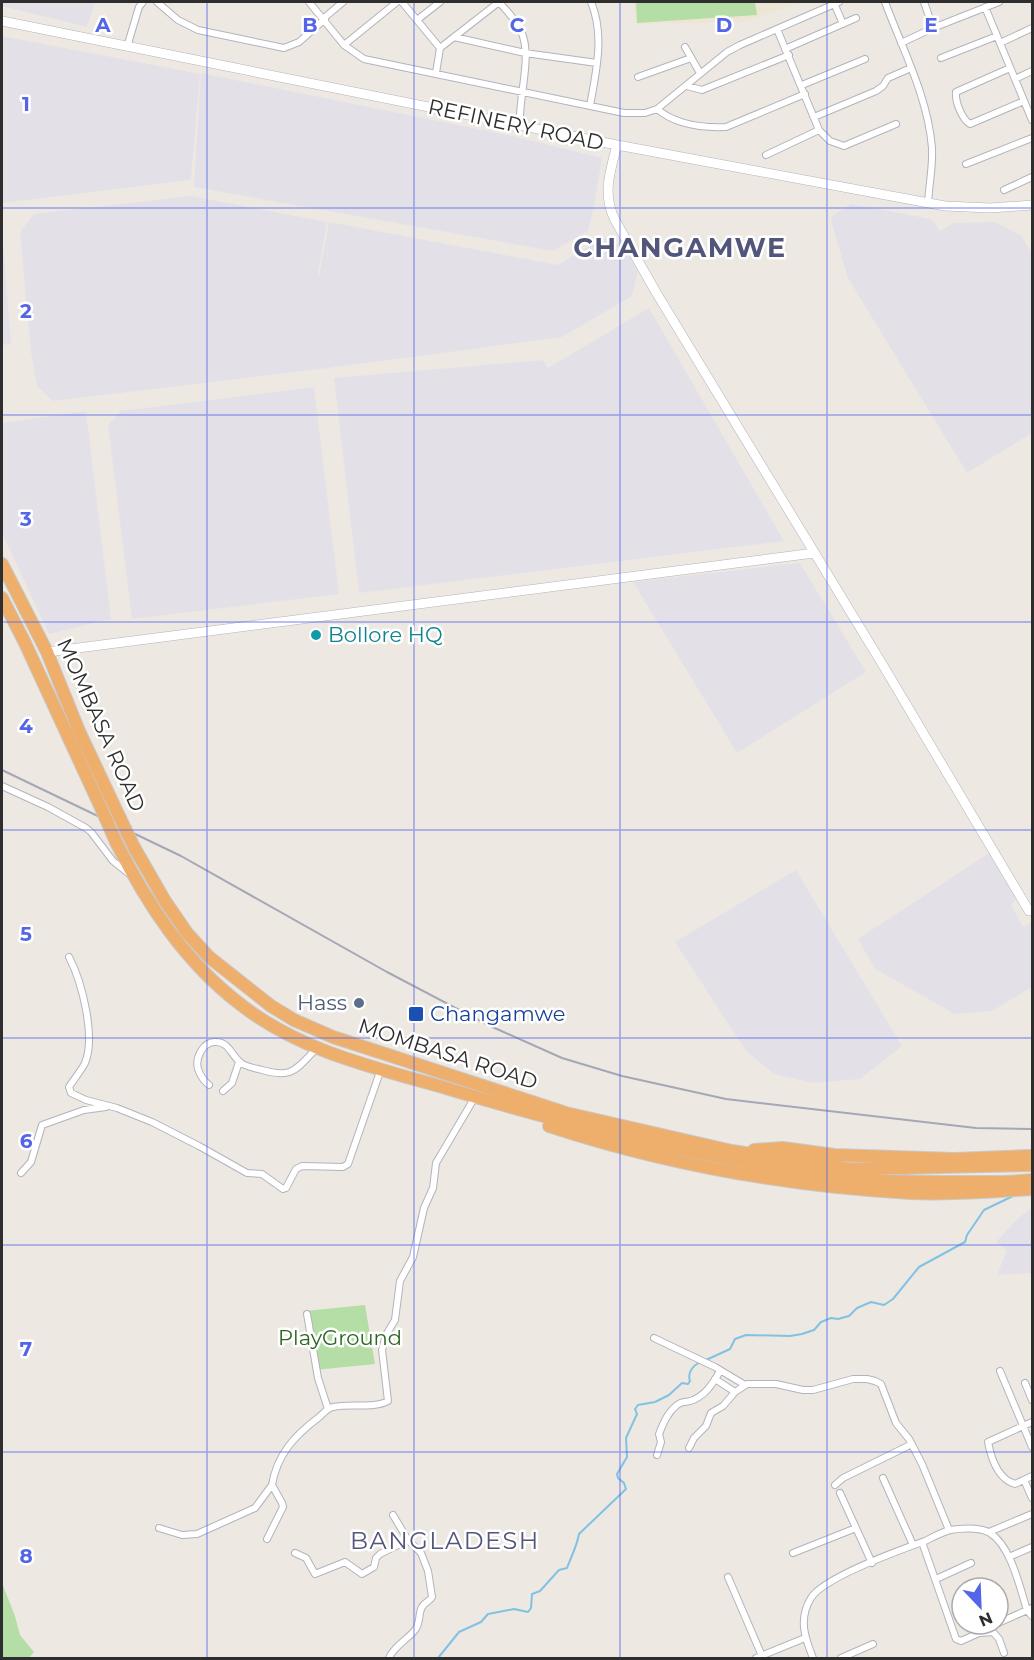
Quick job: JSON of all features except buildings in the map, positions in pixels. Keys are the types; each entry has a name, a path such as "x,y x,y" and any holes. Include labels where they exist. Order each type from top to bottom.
{"highway":[{"name":"MOMBASA ROAD","path":"2,564 47,652 79,731 119,816 165,901 187,933 209,957 271,1006 294,1020 333,1037 566,1113 732,1151 850,1169 1032,1165"},
{"name":"MOMBASA ROAD","path":"2,598 133,877 183,949 213,981 242,1005 288,1036 381,1069 498,1104 669,1149 816,1174 867,1180 921,1182 1032,1180"},
{"path":"498,1104 538,1122 600,1143 646,1155 770,1179 912,1193 1032,1189"},
{"path":"732,1151 783,1148 834,1155 954,1159 1032,1156"}],"street":[{"path":"127,47 139,7 143,2"},
{"path":"157,2 178,20 198,30 284,48 299,42 343,2"},
{"path":"309,2 344,45 364,59 624,113 645,113 657,109 700,73 740,45 837,2 843,24"},
{"path":"344,45 399,2 440,48"},
{"path":"417,20 440,2"},
{"path":"436,73 440,48 499,2 522,33 525,53 519,124"},
{"path":"590,106 597,63 598,27 591,2"},
{"path":"885,2 926,116 932,146 928,203"},
{"path":"924,2 933,28"},
{"path":"901,43 999,2"},
{"path":"985,7 1024,102 1032,116"},
{"path":"687,86 702,90 856,18"},
{"name":"REFINERY ROAD","path":"2,21 617,145 928,203 967,208 1032,205"},
{"path":"940,58 1032,28"},
{"path":"777,29 819,130 830,141 844,146 896,124"},
{"path":"454,37 525,53 597,63"},
{"path":"685,47 700,73"},
{"path":"638,77 690,57"},
{"path":"802,85 865,59"},
{"path":"814,117 881,89 892,75 910,68"},
{"path":"1010,68 956,92 956,100 967,124 1024,102"},
{"path":"1015,79 1032,71"},
{"path":"657,109 667,118 687,124 713,128 726,127 805,94"},
{"path":"766,155 819,130"},
{"path":"966,164 1032,138"},
{"path":"617,145 606,195 609,208 657,294 1029,911"},
{"path":"1004,190 1032,177"},
{"path":"47,652 814,553"},
{"path":"2,786 86,828 113,861 133,877"},
{"path":"69,957 81,986 90,1040 85,1063 69,1089 72,1094 161,1127 247,1173 262,1174 284,1189 298,1167 306,1165 343,1167 348,1164 381,1069"},
{"path":"208,1085 197,1063 200,1053 210,1042 227,1046 239,1062 272,1073 287,1074 317,1048"},
{"path":"223,1091 232,1083 239,1062"},
{"path":"159,1527 182,1535 200,1533 255,1508 272,1485 277,1465 285,1449 301,1431 328,1409 388,1401 382,1350 386,1335 395,1320 400,1281 413,1257 424,1208 433,1188 436,1163 475,1097"},
{"path":"21,1173 29,1166 33,1158 42,1125 84,1110 109,1106"},
{"path":"307,1314 318,1378 328,1409"},
{"path":"654,1338 746,1385"},
{"path":"657,1455 661,1444 658,1434 671,1410 682,1402 702,1395 715,1379 718,1369"},
{"path":"1000,1371 1032,1447"},
{"path":"715,1379 735,1392"},
{"path":"689,1448 694,1438 706,1426 711,1413 723,1407 735,1392 746,1385 776,1384 813,1390 854,1379 875,1381 881,1384 896,1423 912,1444 949,1530"},
{"path":"1025,1383 1032,1400"},
{"path":"1032,1422 988,1442 1001,1475 1012,1484 1032,1476"},
{"path":"835,1485 843,1478 912,1444"},
{"path":"884,1478 914,1545"},
{"path":"1024,1480 1032,1498"},
{"path":"267,1539 283,1507 272,1485"},
{"path":"840,1492 872,1563"},
{"path":"989,1532 1032,1514"},
{"path":"390,1659 395,1648 401,1645 417,1627 422,1608 432,1596 424,1562 393,1515"},
{"path":"793,1553 856,1528"},
{"path":"813,1659 805,1638 803,1618 814,1594 835,1580 949,1530 989,1532 1002,1545 1032,1616"},
{"path":"295,1553 306,1558 315,1574 346,1563 362,1574 375,1565 380,1554 408,1540"},
{"path":"921,1542 950,1618"},
{"path":"1009,1557 1032,1547"},
{"path":"936,1579 971,1563"},
{"path":"728,1577 759,1657 805,1638"},
{"path":"1010,1618 1030,1609"},
{"path":"956,1636 958,1641 972,1636"},
{"path":"996,1636 1004,1653"},
{"path":"841,1659 873,1644"}],"shaded area":[{"path":"2,2 95,2 87,27 2,6"},
{"path":"634,2 802,2 744,22 636,24"},
{"path":"2,36 200,74 191,180 2,203"},
{"path":"201,73 517,137 602,158 588,231 553,251 194,187"},
{"path":"191,196 327,222 319,276 329,222 558,265 603,237 623,247 638,271 632,296 562,337 53,401 37,386 31,352 20,232 34,214"},
{"path":"851,204 931,219 940,231 953,223 995,222 1022,236 1032,254 1032,433 967,473 848,278 831,221 832,216"},
{"path":"2,230 11,344 2,345"},
{"path":"649,308 784,541 359,593 334,378 543,360 548,368"},
{"path":"314,387 339,594 132,619 108,425 121,411"},
{"path":"86,411 111,619 49,634 2,533 2,423"},
{"path":"800,563 866,672 737,753 633,582"},
{"path":"989,853 1016,899 1011,905 1023,927 1032,922 1032,987 992,1011 955,1014 875,969 858,939"},
{"path":"796,870 902,1046 860,1079 813,1083 774,1074 746,1051 675,942"},
{"path":"1032,1207 1032,1273 997,1275 1007,1250 996,1242"}],"green space":[{"path":"636,2 755,2 757,15 637,23"},
{"name":"PlayGround","path":"365,1305 375,1364 315,1370 305,1311"},
{"path":"2,1583 20,1635 34,1652 29,1658 2,1658"}],"waterway":[{"path":"706,1360 730,1349 735,1339 746,1335 802,1334 814,1330 821,1322 831,1318 849,1316 857,1308 871,1302 884,1305 893,1299 919,1267 965,1242 967,1235 984,1210 1013,1196"},
{"path":"438,1658 459,1632 481,1622 488,1614 514,1609 528,1612 531,1608 532,1594 540,1591 559,1570 567,1568 579,1534 626,1489 617,1474 627,1457 626,1438 637,1414 635,1409 638,1405 655,1402 669,1395 682,1383 688,1384 691,1370 700,1362"}],"railway":[{"path":"2,770 181,856 387,972 488,1025 562,1058 622,1076 726,1099 976,1128 1032,1129"}],"place":[{"name":"Bollore HQ","path":"316,635"},
{"name":"Hass","path":"359,1003"},
{"name":"Changamwe","path":"416,1014"}],"district":[{"name":"CHANGAMWE","path":"680,248"},
{"name":"BANGLADESH","path":"445,1541"}]}
